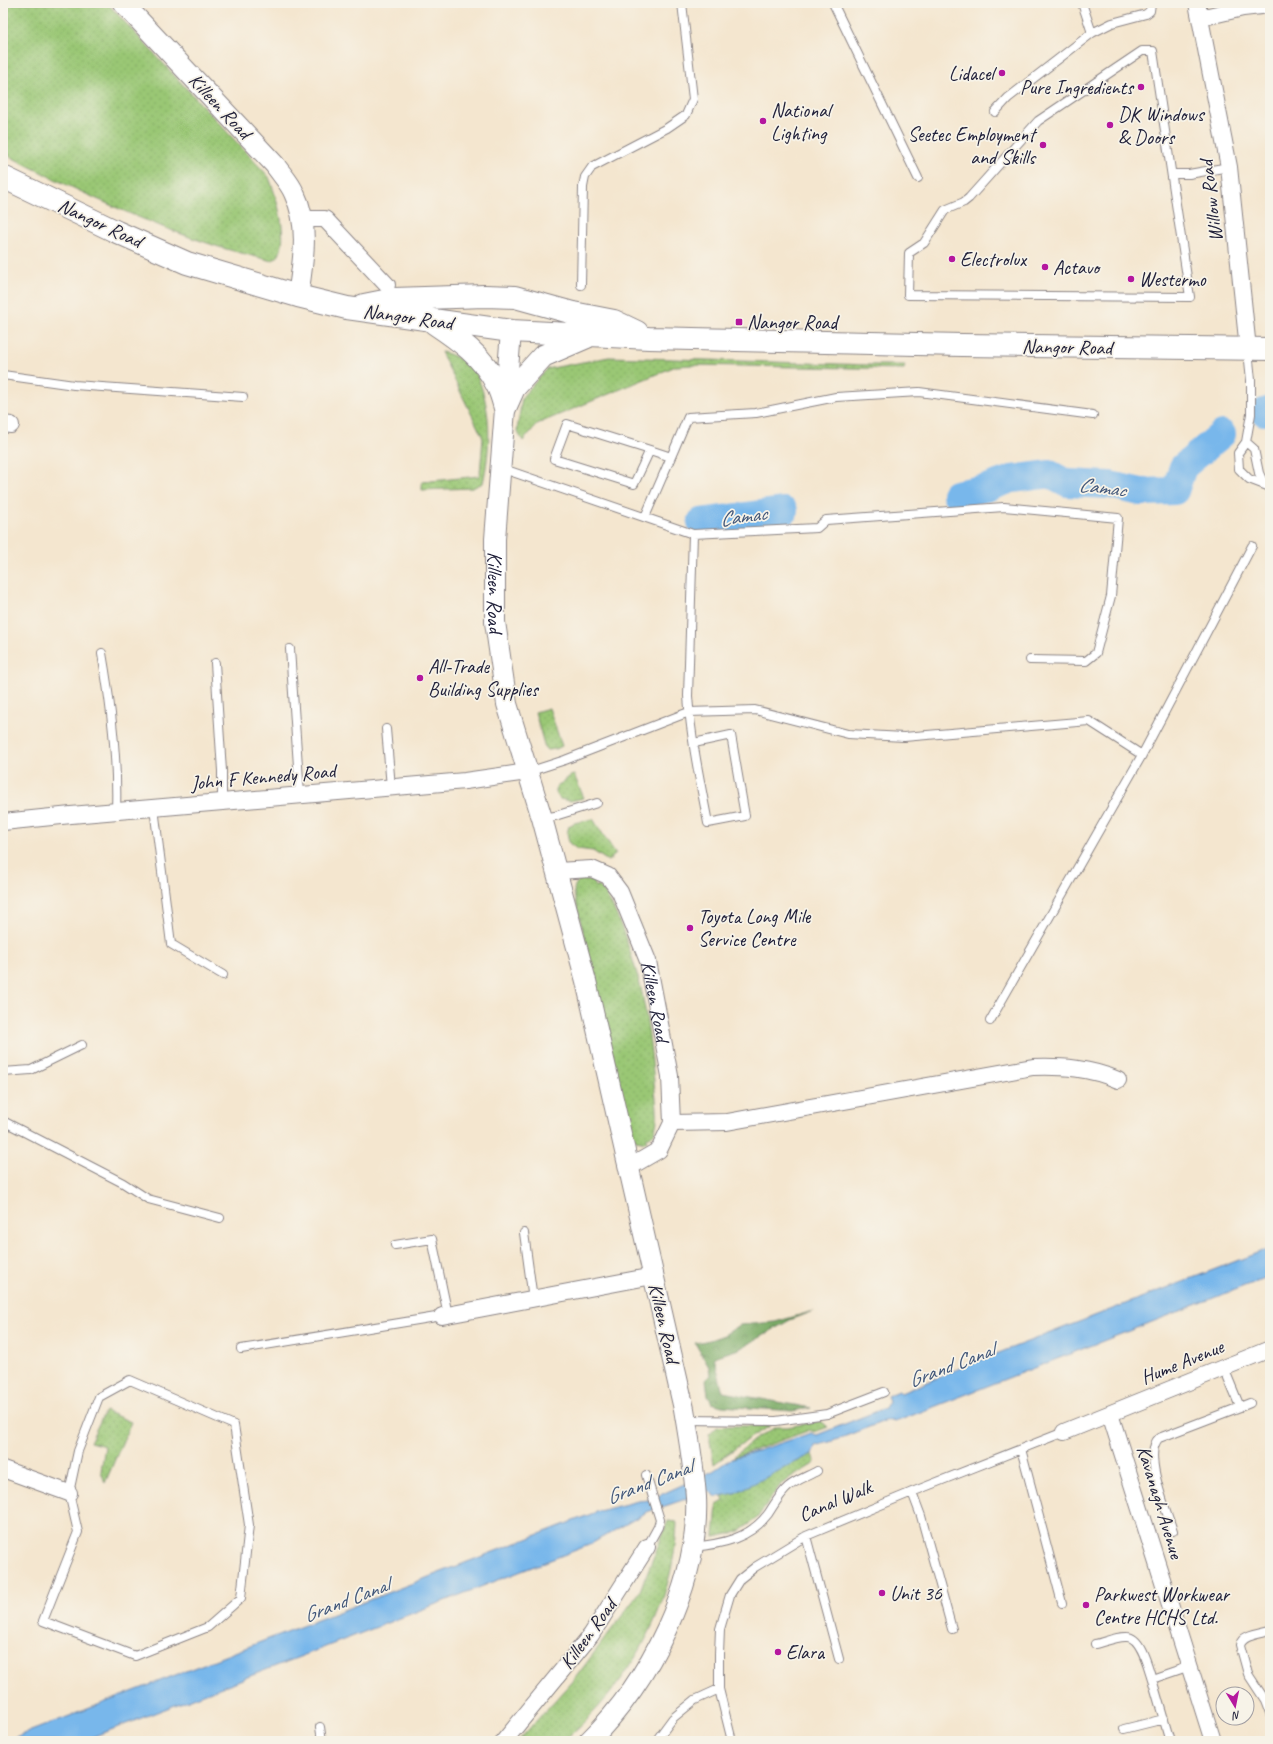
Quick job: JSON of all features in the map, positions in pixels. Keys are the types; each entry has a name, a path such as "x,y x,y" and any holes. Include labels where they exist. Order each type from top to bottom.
{"main road":[{"name":"Nangor Road","path":"3,177 117,232 187,263 298,296 347,308 511,331 649,338 1270,350"},
{"path":"347,308 394,299 485,296 515,297 573,313 614,321 649,338"},
{"path":"428,319 459,340 484,363 498,385 505,408"},
{"path":"505,408 514,388 544,356 592,335"}],"street":[{"name":"Killeen Road","path":"123,3 275,164 294,192 303,219 304,242 298,296"},
{"path":"1199,11 1270,5"},
{"name":"Willow Road","path":"1199,11 1229,167 1248,350"},
{"path":"303,219 325,219 387,285"},
{"name":"Killeen Road","path":"511,331 495,539 495,622 507,704 542,818 586,981 686,1420 696,1497 693,1539"},
{"name":"John F Kennedy Road","path":"3,822 465,781 527,772"},
{"name":"Killeen Road","path":"557,871 592,869 608,876 620,892 648,961 670,1076 672,1123 659,1150 628,1168"},
{"path":"672,1123 727,1122 1033,1067 1065,1066 1104,1074 1118,1080"},
{"path":"445,1315 653,1276"},
{"name":"Hume Avenue","path":"1110,1414 1270,1350"},
{"name":"Canal Walk","path":"1064,1432 1110,1414"},
{"name":"Kavanagh Avenue","path":"1110,1414 1213,1741"},
{"path":"3,1469 69,1493"},
{"path":"589,1741 620,1707 651,1661 674,1610 686,1576 693,1539"},
{"name":"Killeen Road","path":"504,1741 591,1635 647,1547"}],"lane":[{"path":"581,285 583,187 585,177 592,167 667,128 686,115 693,98 682,3"},
{"path":"833,3 918,178"},
{"path":"1082,3 1092,33"},
{"path":"995,112 1008,98 1092,33 1112,22 1146,14 1150,11 1151,3"},
{"path":"1142,51 1153,51 1172,174 1190,297 908,296 909,253 924,243 945,210 964,202 969,198 1038,121 1142,51"},
{"path":"1172,174 1190,174 1229,167"},
{"path":"1248,350 1251,380 1251,414 1246,442 1238,453 1238,469 1249,479 1267,485"},
{"path":"3,375 74,385 243,397"},
{"path":"645,517 688,417 756,412 836,398 919,392 1093,415"},
{"path":"650,450 634,484 554,459 567,424 650,450 671,457"},
{"path":"1246,442 1254,449 1259,473 1267,485"},
{"path":"501,468 694,534 817,528 826,520 1004,507 1118,518 1110,596 1096,653 1086,662 1030,660"},
{"path":"694,534 688,696 689,712 694,742 708,823 745,816 731,735 694,742"},
{"path":"990,1021 1142,755 1252,546"},
{"path":"290,649 300,795"},
{"path":"102,653 114,748 117,787 116,811"},
{"path":"215,663 222,756 222,802"},
{"path":"527,772 565,760 689,712 755,710 848,734 904,737 1089,721 1142,755"},
{"path":"386,729 391,787"},
{"path":"542,818 555,816 597,803"},
{"path":"154,808 171,944 223,975"},
{"path":"3,1072 31,1070 82,1045"},
{"path":"3,1121 123,1183 148,1199 220,1218"},
{"path":"524,1233 533,1299"},
{"path":"240,1349 445,1315 432,1239 395,1245"},
{"path":"1224,1368 1240,1407"},
{"path":"130,1380 234,1425 249,1526 241,1598 208,1627 135,1656 43,1621 78,1532 69,1493 78,1451 99,1396 130,1380"},
{"path":"686,1420 776,1421 828,1414 884,1392"},
{"path":"1173,1531 1155,1477 1153,1447 1156,1441 1159,1438 1250,1403"},
{"name":"Canal Walk","path":"732,1741 719,1689 720,1628 730,1595 740,1579 755,1567 806,1536 1064,1432"},
{"path":"1021,1449 1062,1603"},
{"path":"693,1539 717,1544 735,1540 749,1532 760,1523 788,1487 817,1471"},
{"name":"Killeen Road","path":"646,1475 660,1520 658,1527 647,1547"},
{"path":"912,1492 921,1516 952,1629"},
{"path":"806,1536 839,1659"},
{"path":"1270,1630 1245,1637 1241,1640 1240,1645 1248,1674 1265,1700 1270,1714"},
{"path":"1095,1644 1125,1636 1132,1638 1142,1651 1152,1679 1170,1741"},
{"path":"1152,1679 1190,1666"},
{"path":"656,1741 673,1718 695,1700 719,1689"},
{"path":"1124,1729 1164,1718"},
{"path":"320,1727 322,1741"}],"green space":[{"path":"3,3 107,3 269,177 278,205 282,227 282,247 278,256 272,261 191,238 109,204 56,180 3,153"},
{"path":"441,352 455,357 472,368 478,376 485,398 489,434 487,459 483,483 472,488 422,490 422,482 479,476 480,473 483,438"},
{"path":"609,357 905,365 904,369 692,365 676,366 537,424 523,441 517,431 522,397 547,369"},
{"path":"549,708 562,746 556,749 547,750 545,748 535,712"},
{"path":"574,775 584,798 570,801 560,799 556,793 556,788 570,776"},
{"path":"593,819 616,854 608,861 593,851 577,849 569,843 567,833 569,826 574,823"},
{"path":"583,879 592,880 596,887 599,886 606,894 625,936 642,993 649,1037 657,1112 655,1131 651,1136 646,1138 647,1142 636,1140 631,1135 574,894 574,889 578,881"},
{"path":"814,1311 790,1320 739,1349 714,1357 723,1392 811,1408 792,1411 722,1406 712,1403 708,1396 706,1379 710,1375 709,1367 695,1343 724,1335 740,1325 775,1322"},
{"path":"105,1411 131,1422 105,1483 101,1471 105,1446 90,1442"},
{"path":"821,1421 828,1427 814,1432 810,1430 732,1458 755,1439 776,1427 787,1427"},
{"path":"770,1426 748,1439 714,1464 709,1435 717,1427"},
{"path":"812,1454 815,1463 781,1484 757,1518 738,1532 714,1537 717,1505 724,1501 722,1496"},
{"path":"668,1521 677,1522 674,1554 667,1585 657,1615 644,1643 627,1670 608,1696 587,1719 563,1741 518,1741 576,1677 639,1593"}],"water":[{"path":"1270,1248 1270,1276 895,1422 887,1420 833,1441 815,1446 812,1454 735,1493 715,1497 710,1491 647,1512 589,1545 82,1741 5,1741 599,1511 638,1501 649,1500 713,1471 732,1458 811,1433 817,1435 885,1408 889,1401 887,1396 899,1391 901,1393 965,1366"}],"waterway":[{"name":"Camac","path":"1264,412 1270,410"},
{"name":"Camac","path":"956,494 986,488 1012,479 1050,474 1067,483 1110,485 1141,492 1175,491 1183,467 1222,434"},
{"name":"Camac","path":"701,522 784,511"}],"place":[{"name":"Lidacel","path":"1002,73"},
{"name":"Pure Ingredients","path":"1141,87"},
{"name":"National Lighting","path":"763,121"},
{"name":"DK Windows & Doors","path":"1110,125"},
{"name":"Seetec Employment and Skills","path":"1043,145"},
{"name":"Electrolux","path":"952,259"},
{"name":"Actavo","path":"1045,267"},
{"name":"Westermo","path":"1131,279"},
{"name":"Nangor Road","path":"739,322"},
{"name":"All-Trade Building Supplies","path":"420,678"},
{"name":"Toyota Long Mile Service Centre","path":"690,928"},
{"name":"Unit 36","path":"882,1593"},
{"name":"Parkwest Workwear Centre HCHS Ltd.","path":"1086,1605"},
{"name":"Elara","path":"778,1652"}],"water label":[{"name":"Grand Canal","path":"951,1365"},
{"name":"Grand Canal","path":"649,1482"},
{"name":"Grand Canal","path":"346,1600"}]}
